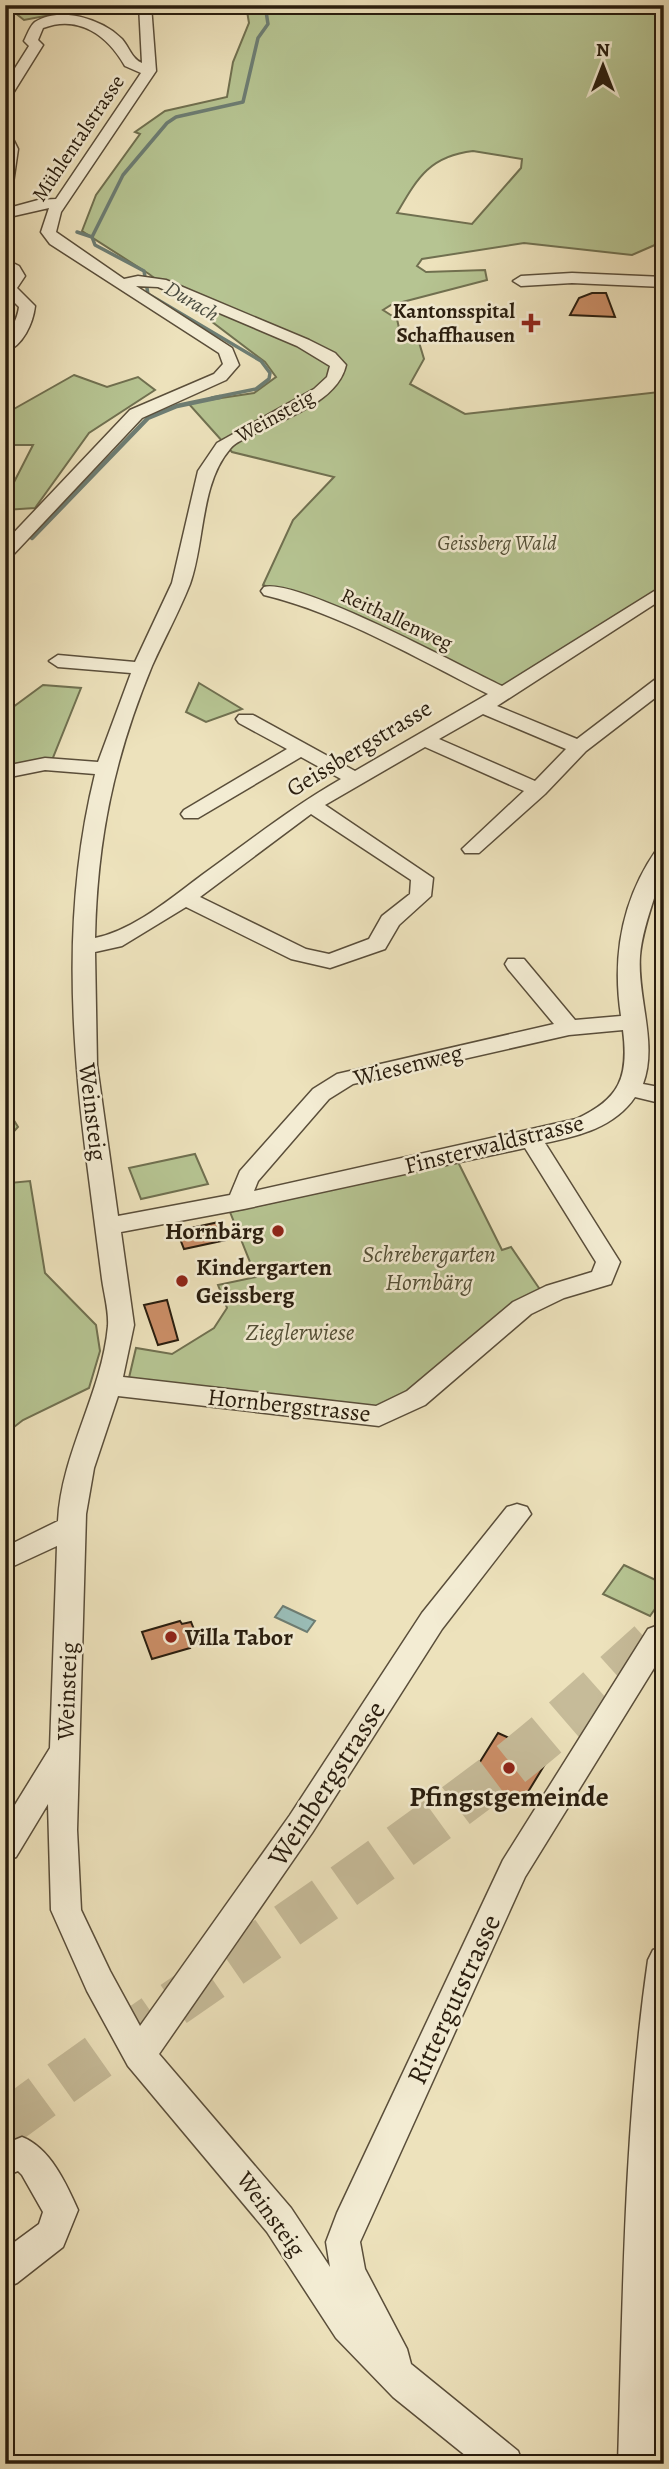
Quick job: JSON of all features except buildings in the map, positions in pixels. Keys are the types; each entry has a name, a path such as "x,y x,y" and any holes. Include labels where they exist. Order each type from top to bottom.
{"street":[{"name":"Mühlentalstrasse","path":"5,552 136,414 220,377 231,365 226,351 51,237 50,219 149,71 145,5"},
{"path":"7,90 36,45 32,41 38,26 51,21 77,21 99,29 120,43 136,68 149,71"},
{"path":"5,190 11,149 6,138"},
{"path":"5,214 38,204 61,203"},
{"path":"5,263 17,276 7,288 27,306 17,335 5,347"},
{"path":"521,281 579,279 664,282"},
{"name":"Weinsteig","path":"120,284 146,281 303,343 329,356 338,365 335,379 320,392 225,443 207,471 181,583 142,668 106,769 93,822 86,871 83,948 86,1065 121,1325 108,1385 81,1468 71,1527 62,1830 66,1910 98,1981 139,2055 279,2220 348,2326 406,2384 505,2464"},
{"name":"Geissbergstrasse","path":"83,948 123,936 185,898 311,805 502,694 664,590"},
{"name":"Reithallenweg","path":"270,591 282,592 365,626 502,694"},
{"path":"58,662 142,668"},
{"path":"472,849 538,790 579,747 664,682"},
{"path":"481,706 579,747"},
{"path":"246,719 355,779"},
{"path":"423,739 538,790"},
{"path":"191,814 303,748"},
{"path":"5,772 45,764 106,769"},
{"path":"185,898 314,959 342,958 377,944 390,920 420,896 422,878 311,805"},
{"path":"664,853 650,876 631,946 629,988 635,1068 629,1088 664,1096"},
{"path":"516,964 569,1028"},
{"name":"Wiesenweg","path":"244,1200 242,1192 248,1177 321,1094 345,1079 569,1028 633,1022"},
{"name":"Finsterwaldstrasse","path":"108,1226 244,1200 575,1128 604,1115 629,1088"},
{"name":"Hornbergstrasse","path":"108,1385 379,1416 416,1398 522,1308 555,1292 602,1278 608,1262 531,1139"},
{"name":"Weinbergstrasse","path":"139,2055 301,1824 432,1621 517,1514"},
{"path":"5,1559 71,1527"},
{"name":"Rittergutstrasse","path":"406,2384 348,2273 343,2242 514,1869 658,1637 664,1634"},
{"path":"5,1848 65,1748"},
{"path":"636,2464 642,2225 651,2051 664,1960"},
{"path":"5,2160 22,2153 34,2164 61,2210 51,2235 5,2271"}],"green space":[{"path":"5,5 91,5 93,7 24,20"},
{"name":"Geissberg Wald","path":"246,5 664,5 664,241 632,255 524,243 422,259 417,266 426,272 485,270 487,280 391,305 383,310 397,319 399,328 418,339 424,359 410,384 465,414 659,392 664,400 664,590 502,694 365,626 263,585 293,520 334,477 232,452 188,403 254,393 276,377 265,362 149,274 82,231 96,195 140,134 135,132 165,111 227,97 233,62 249,23","holes":["473,151 522,159 521,168 472,224 397,213 418,180 445,158"]},
{"path":"74,375 107,387 138,377 155,390 89,433 35,508 5,510 5,487 12,486 33,445 5,445 5,414"},
{"path":"199,683 242,709 206,722 186,712"},
{"path":"43,685 81,688 52,760 5,768 5,713"},
{"path":"5,1106 18,1127 8,1138 10,1183 30,1181 45,1273 96,1325 100,1351 89,1388 23,1420 5,1434"},
{"path":"195,1154 208,1184 141,1199 129,1168"},
{"path":"458,1162 502,1250 511,1247 541,1291 408,1400 374,1411 128,1382 136,1348 172,1354 214,1328 227,1308 218,1285 256,1277 230,1212"},
{"path":"624,1565 664,1584 664,1596 650,1616 603,1594"}],"water":[{"path":"283,1606 315,1621 307,1632 275,1617"}],"waterway":[{"name":"Durach","path":"92,237 123,175 167,123 176,117 243,102 258,38 268,24 265,5"},
{"path":"77,232 92,237"},
{"name":"Durach","path":"92,237 95,245 144,271 148,294 261,361 270,373 269,379 256,389 212,398"},
{"name":"Durach","path":"32,538 148,418 177,406 220,397"}],"tunnel":[{"path":"5,2124 441,1817 542,1739 658,1636"}],"place":[{"name":"Kantonsspital Schaffhausen","path":"531,323"},
{"name":"Hornbärg","path":"278,1231"},
{"name":"Kindergarten Geissberg","path":"182,1281"},
{"name":"Villa Tabor","path":"171,1637"},
{"name":"Pfingstgemeinde","path":"509,1768"}],"park label":[{"name":"Schrebergarten Hornbärg","path":"429,1268"},
{"name":"Zieglerwiese","path":"300,1332"}]}
